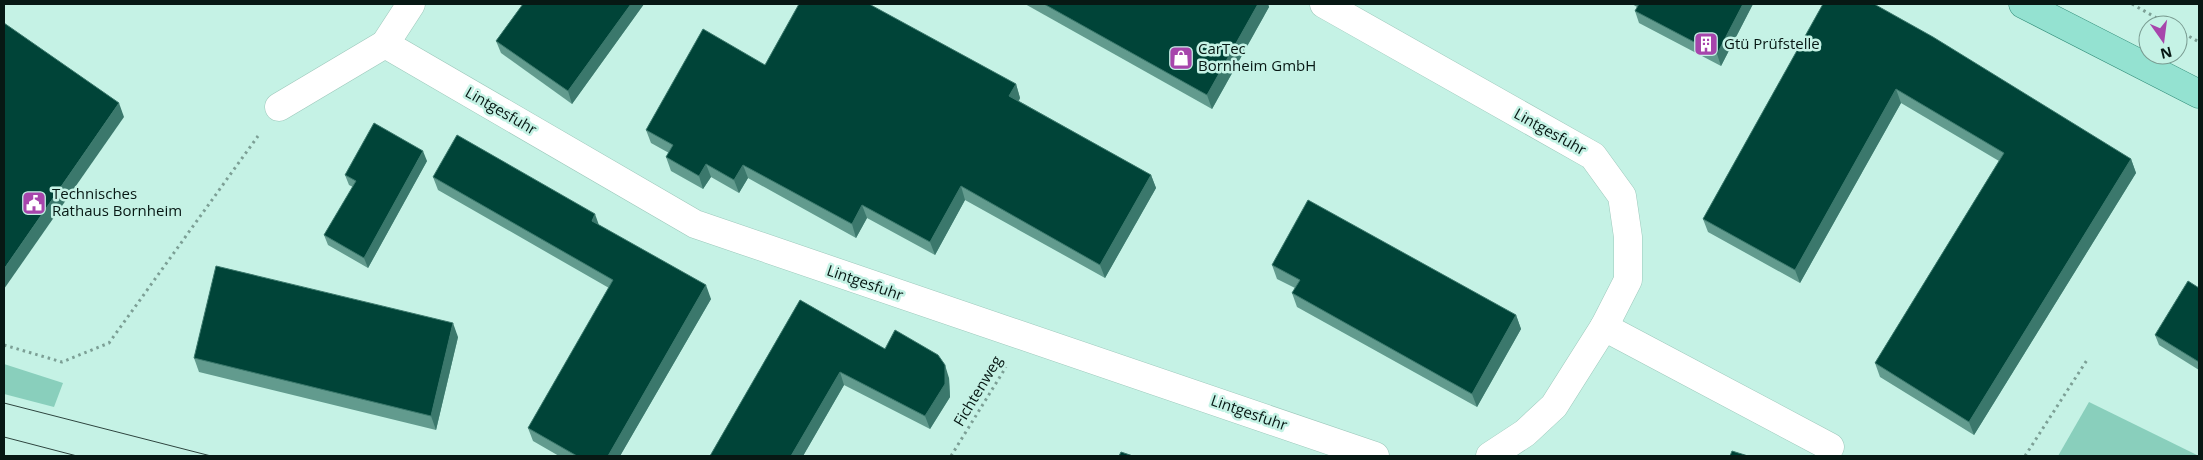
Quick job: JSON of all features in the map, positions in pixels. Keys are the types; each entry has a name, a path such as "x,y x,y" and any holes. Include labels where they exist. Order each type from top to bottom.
{"main road":[{"path":"2023,4 2199,94"}],"street":[{"path":"279,107 385,44 411,4"},
{"name":"Lintgesfuhr","path":"1324,4 1594,156 1622,196 1628,237 1628,280 1604,327 1554,406 1525,434 1490,456"},
{"name":"Lintgesfuhr","path":"385,44 695,224 1024,338 1376,456"},
{"path":"1604,327 1830,447"}],"path":[{"path":"2132,4 2151,15"},
{"path":"2188,36 2199,42"},
{"path":"4,345 62,362 109,343 279,107"},
{"name":"Fichtenweg","path":"951,456 1024,338"},
{"path":"2025,456 2087,360"}],"green space":[{"path":"4,364 63,383 54,407 4,394"},
{"path":"2089,402 2199,456 2058,456"}],"building":[{"path":"523,4 631,4 568,91 496,41"},
{"path":"799,4 869,4 1016,84 1009,96 1151,175 1100,265 961,186 930,242 862,205 852,224 743,165 734,180 706,164 699,176 666,157 673,145 646,130 703,29 765,65"},
{"name":"CarTec Bornheim GmbH","path":"1044,4 1258,4 1207,95"},
{"name":"Gtü Prüfstelle","path":"1639,4 1743,4 1717,54 1635,11"},
{"path":"1823,4 1874,4 1933,37 2131,159 1969,422 1875,363 2004,153 1896,89 1795,270 1703,219"},
{"name":"Technisches Rathaus Bornheim","path":"4,23 119,103 4,269"},
{"path":"374,123 423,151 364,258 324,235 356,181 345,175"},
{"path":"457,135 595,214 592,221 706,285 608,456 577,456 528,428 613,280 433,177"},
{"path":"1308,200 1516,315 1472,394 1292,293 1300,280 1272,265"},
{"path":"216,266 453,323 431,416 194,358"},
{"path":"2188,281 2199,288 2199,362 2155,335"},
{"path":"800,300 885,349 895,330 938,355 945,365 945,384 925,416 840,372 791,456 710,456"},
{"path":"1732,451 1748,456 1730,456"},
{"path":"1121,452 1133,456 1119,456"}],"tram line":[{"path":"4,403 211,456"},
{"path":"4,437 77,456"}],"place":[{"name":"Gtü Prüfstelle","path":"1706,44"},
{"name":"CarTec Bornheim GmbH","path":"1181,58"},
{"name":"Technisches Rathaus Bornheim","path":"34,203"}]}
